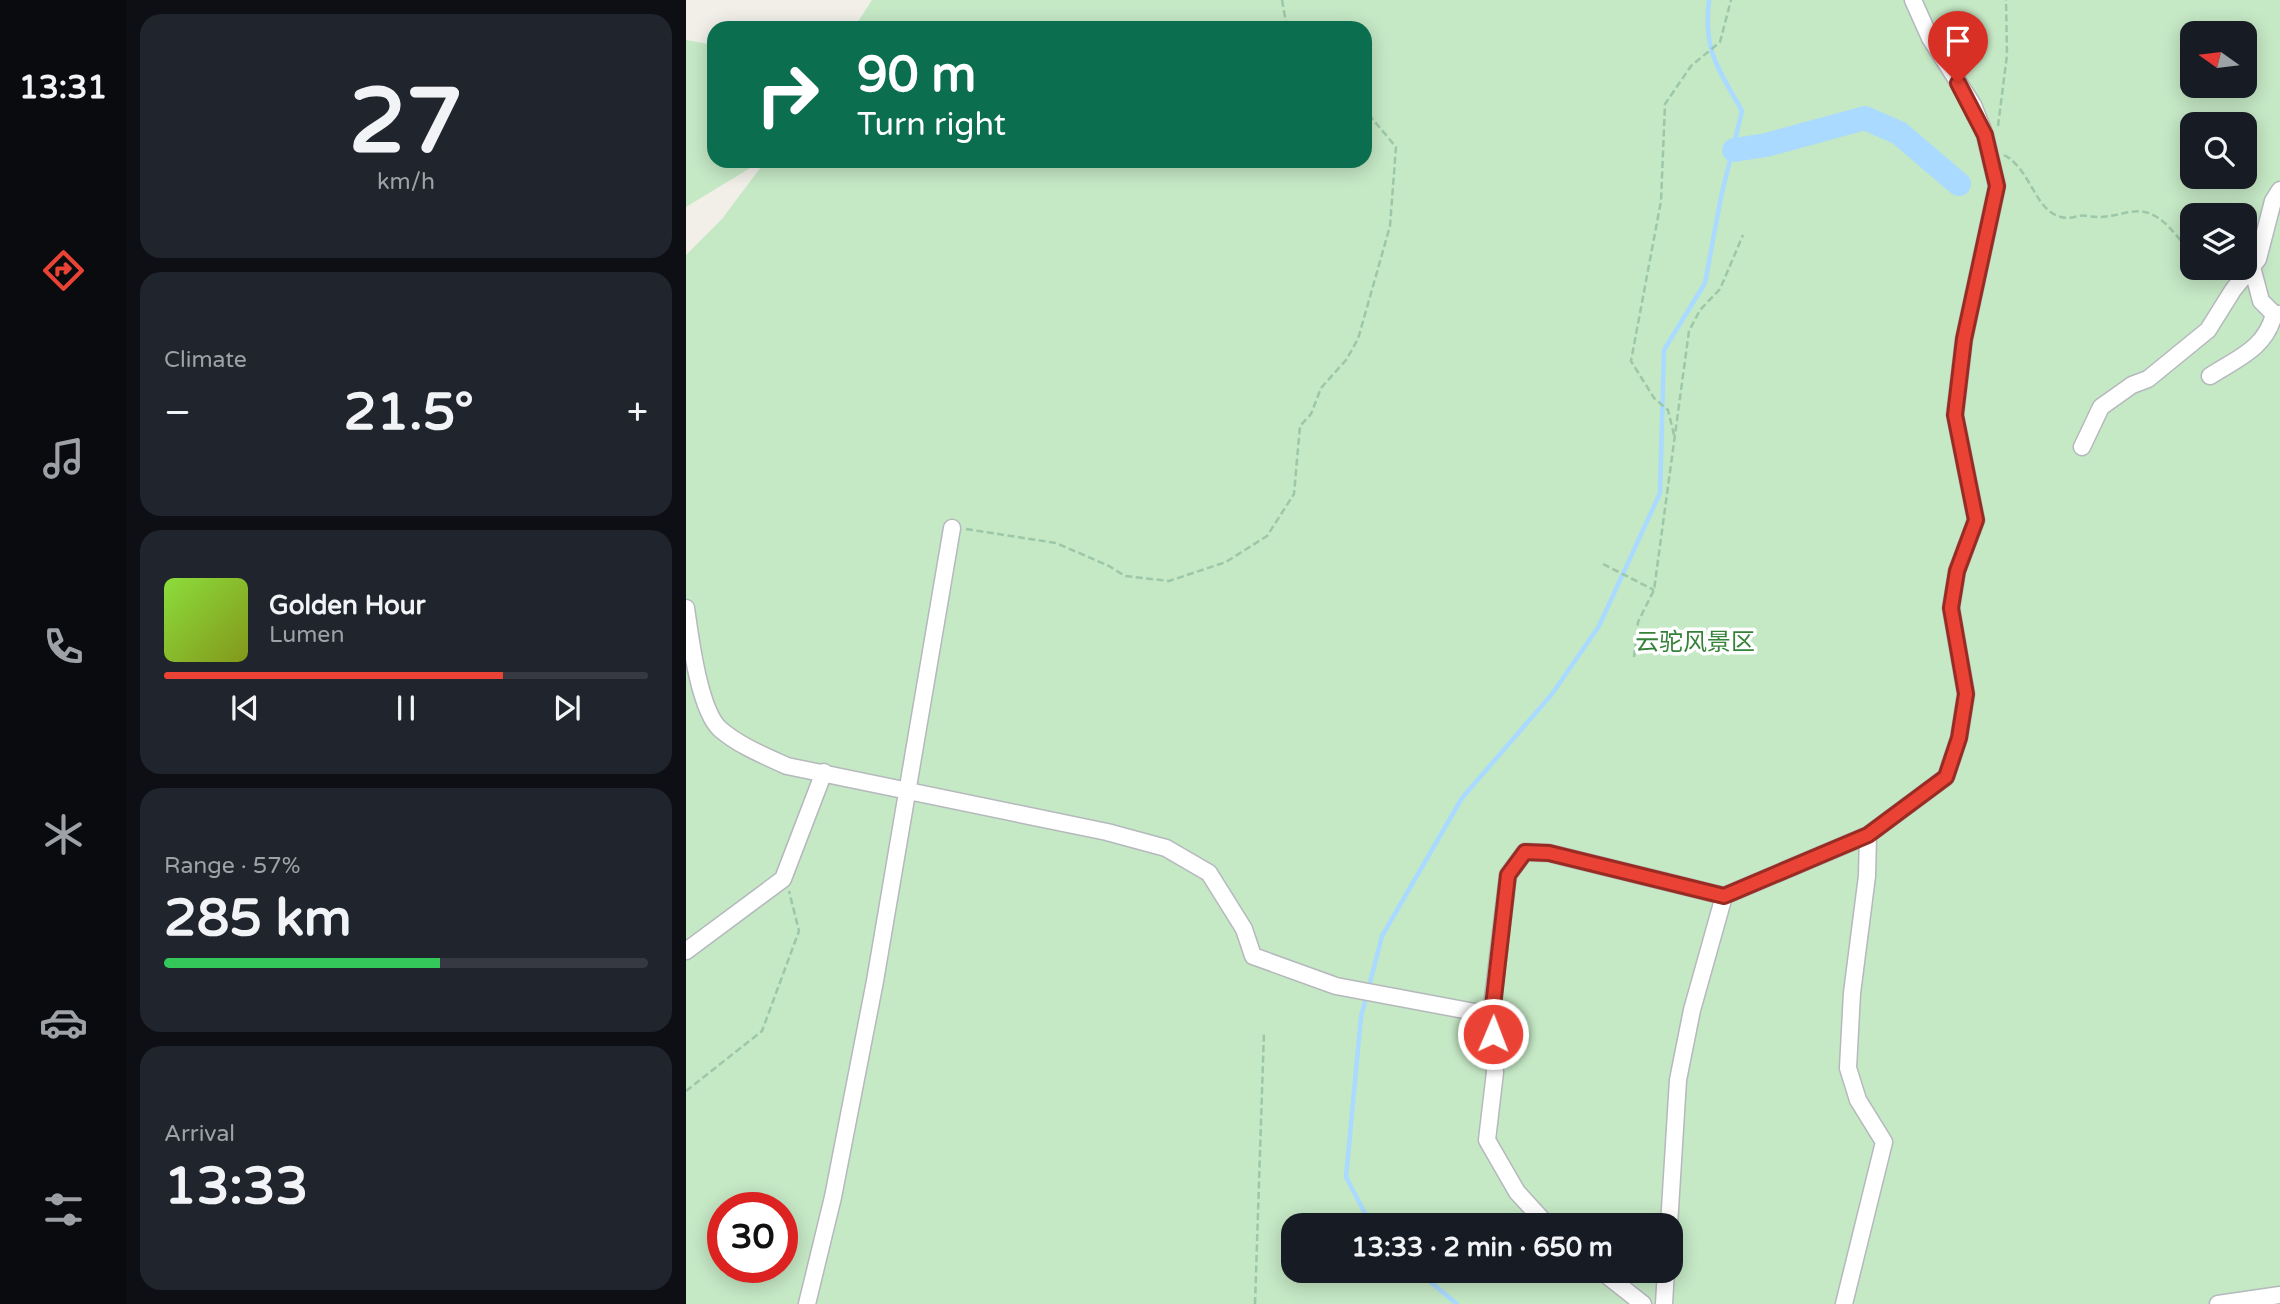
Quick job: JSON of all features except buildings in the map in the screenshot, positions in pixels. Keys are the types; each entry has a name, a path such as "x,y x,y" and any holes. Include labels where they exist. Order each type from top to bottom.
{"street":[{"path":"1536,1213 1517,1192 1487,1140 1495,1072 1492,1015 1508,875 1525,852 1549,853 1724,896 1868,835 1946,777 1959,738 1966,694 1951,608 1957,571 1976,520 1955,415 1964,339 1997,186 1985,135 1973,106 1930,38 1913,0"},
{"path":"2257,260 2273,201 2280,190"},
{"path":"2082,447 2101,407 2132,385 2148,379 2189,348 2208,330 2242,280"},
{"path":"2210,376 2262,342 2270,331 2277,314 2261,301 2255,280"},
{"path":"807,1304 833,1197 952,528"},
{"path":"686,608 699,684 718,728 787,766 907,789 1166,848 1209,873 1244,929 1253,956 1336,986 1409,1002 1492,1015"},
{"path":"686,627 691,643"},
{"path":"686,951 783,879 824,772"},
{"path":"1844,1304 1884,1142 1858,1100 1848,1068 1852,993 1867,876 1868,835"},
{"path":"1670,1213 1678,1080 1692,1010 1724,896"},
{"path":"1616,1283 1643,1304"},
{"path":"1664,1304 1665,1283"},
{"path":"2218,1304 2280,1295"}],"path":[{"path":"1282,0 1286,21"},
{"path":"1674,435 1668,410 1654,398 1631,361 1660,211 1665,104 1690,66 1720,42 1731,0"},
{"path":"1985,135 1998,127 2001,117 2007,55 2006,0"},
{"path":"952,528 1056,543 1109,566 1125,576 1169,581 1226,562 1268,536 1294,494 1300,426 1311,414 1321,388 1346,360 1358,339 1390,226 1396,146 1372,118"},
{"path":"1990,158 2006,155 2027,175 2045,209 2060,217 2084,215 2096,219 2136,211 2151,213 2165,222 2180,240"},
{"path":"1633,657 1638,622 1654,590 1689,331 1700,310 1720,289 1743,235"},
{"path":"2231,280 2239,284"},
{"path":"1603,564 1654,590"},
{"path":"686,1091 762,1031 799,931 793,900 783,879"},
{"path":"1255,1304 1264,1031"}],"green space":[{"name":"云驼风景区","path":"872,0 2280,0 2280,1304 686,1304 686,255 722,219 760,168 1372,168 1372,21 858,21"},
{"name":"云驼风景区","path":"686,40 707,44 707,168 750,168 686,207"}],"waterway":[{"path":"1365,1213 1346,1177 1361,1017 1382,936 1462,798 1552,694 1599,626 1660,493 1664,350 1705,283 1721,197 1742,111 1719,70 1710,46 1709,0"},
{"path":"1734,150 1766,145 1865,118 1899,133 1959,184"},
{"path":"1432,1283 1457,1304"}],"route":[{"path":"1493,1034 1492,1015 1508,875 1525,852 1549,853 1724,896 1868,835 1946,777 1959,738 1966,694 1951,608 1957,571 1976,520 1955,415 1964,339 1997,186 1985,135 1973,106 1958,83"}]}
